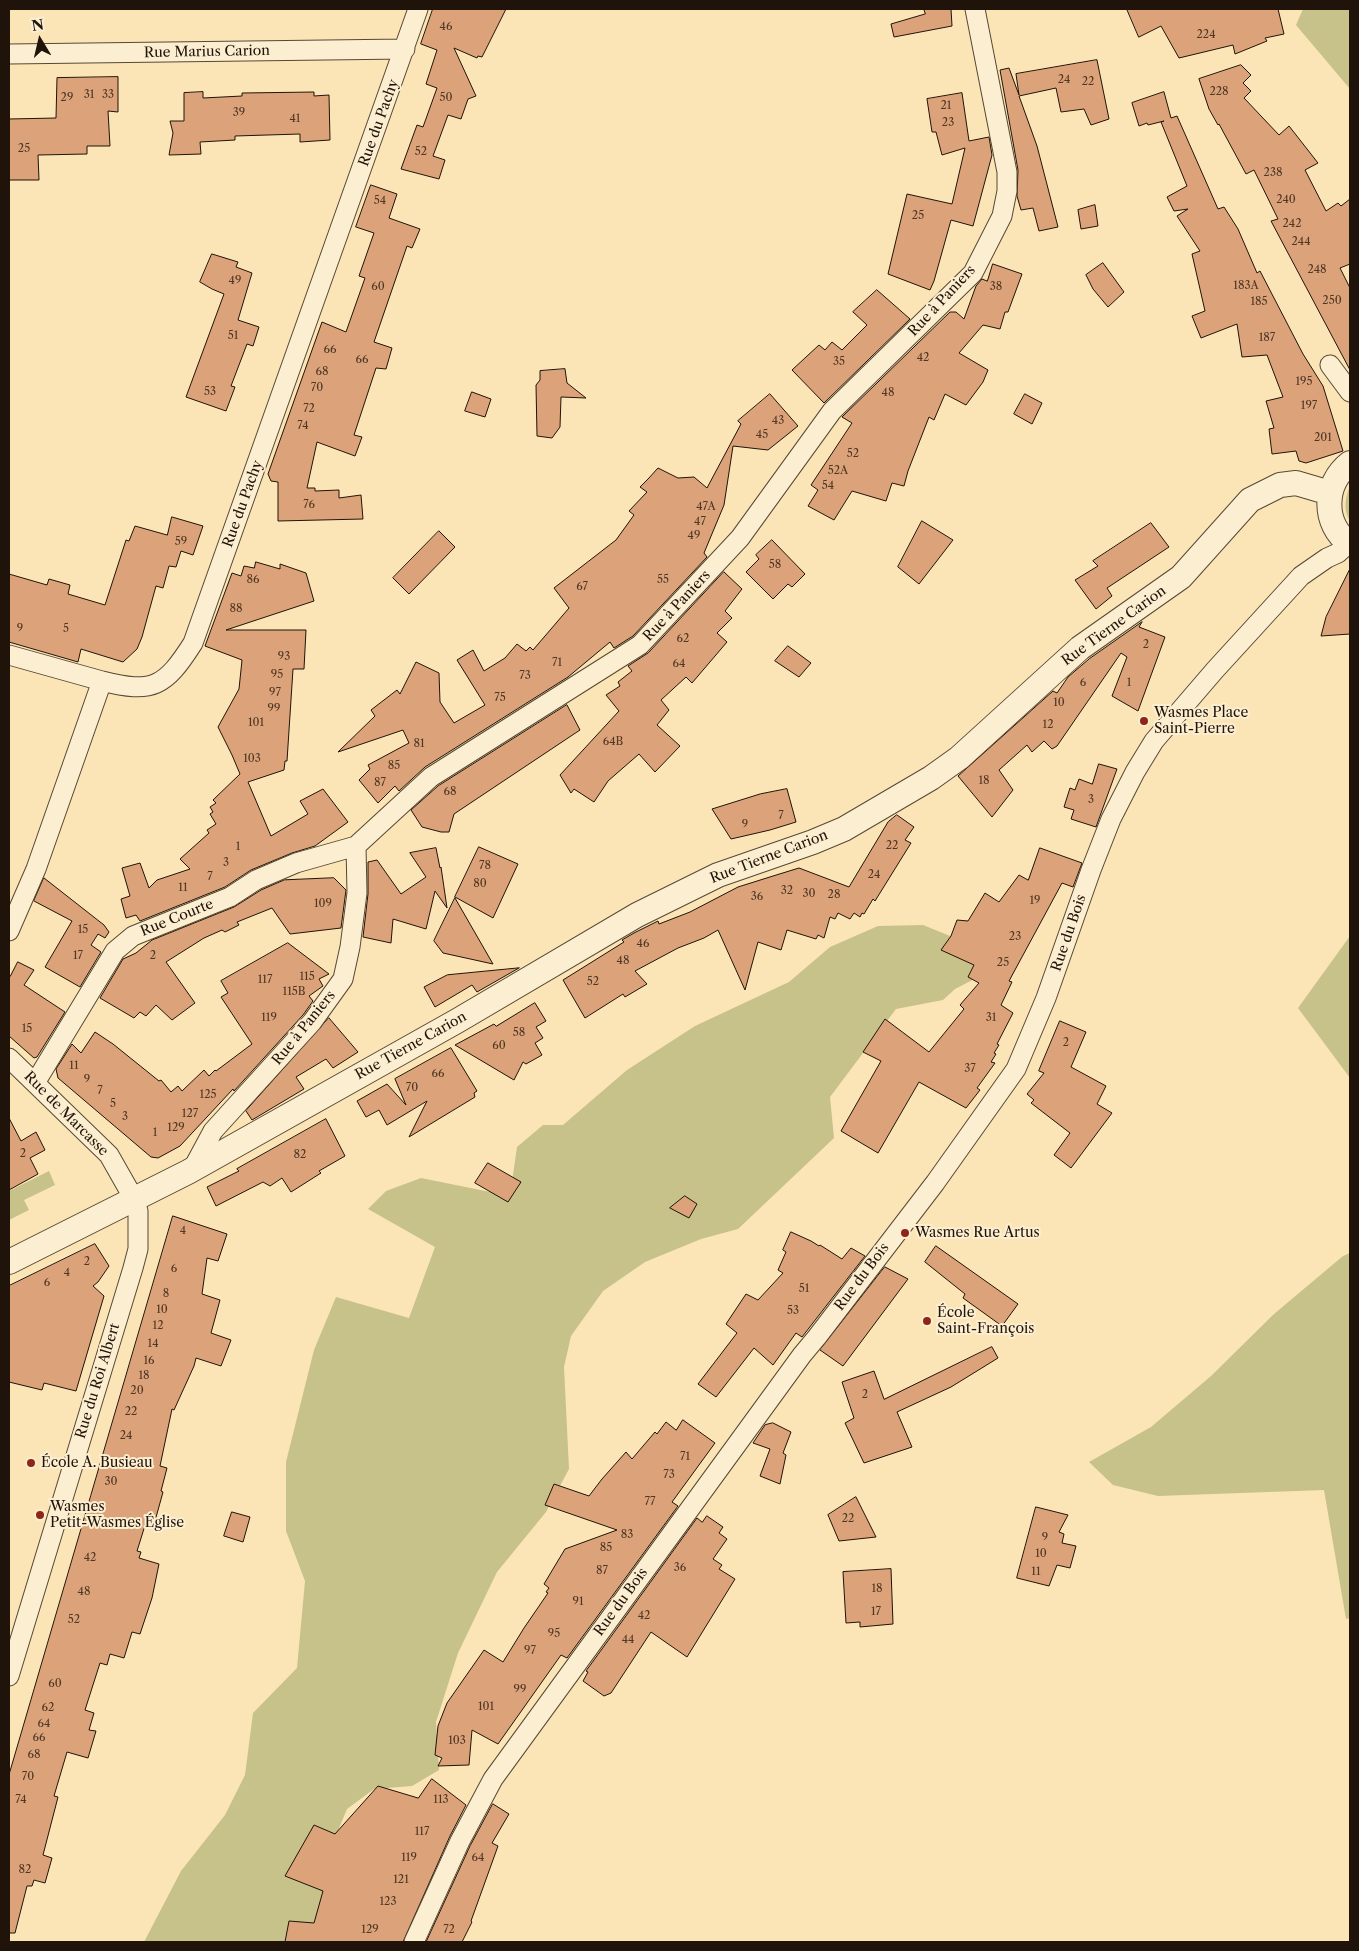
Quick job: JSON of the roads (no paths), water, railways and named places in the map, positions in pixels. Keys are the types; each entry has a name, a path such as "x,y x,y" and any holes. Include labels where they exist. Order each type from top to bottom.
{"street":[{"name":"Rue du Pachy","path":"9,655 121,686 138,687 161,683 179,665 193,643 418,9"},
{"name":"Rue à Paniers","path":"192,1170 213,1131 312,1022 343,979 350,947 357,893 356,846 431,777 640,645 740,538 832,411 973,273 1002,216 1007,172 975,9"},
{"name":"Rue Marius Carion","path":"9,54 405,49"},
{"path":"1330,365 1350,392"},
{"path":"1350,464 1342,470 1333,482 1329,508 1337,531 1350,544"},
{"name":"Rue Tierne Carion","path":"9,1262 192,1170 457,1021 637,915 718,875 813,842 844,829 931,778 959,758 1080,648 1181,577 1250,500 1280,485 1296,483 1330,493"},
{"name":"Rue du Bois","path":"414,1942 460,1841 493,1778 802,1355 935,1183 1016,1069 1046,998 1111,819 1135,772 1154,741 1215,670 1301,576 1350,544"},
{"path":"9,930 36,869 102,681"},
{"name":"Rue Courte","path":"35,1082 115,951 133,936 230,896 256,880 296,863 356,846"},
{"name":"Rue de Marcasse","path":"9,1058 109,1155 134,1199"},
{"name":"Rue du Roi Albert","path":"9,1676 138,1249 138,1211 134,1199"}],"place":[{"name":"Wasmes Place Saint-Pierre","path":"1144,721"},
{"name":"Wasmes Rue Artus","path":"905,1233"},
{"name":"École Saint-François","path":"927,1321"},
{"name":"École A. Busieau","path":"31,1463"},
{"name":"Wasmes Petit-Wasmes Église","path":"40,1515"}]}
